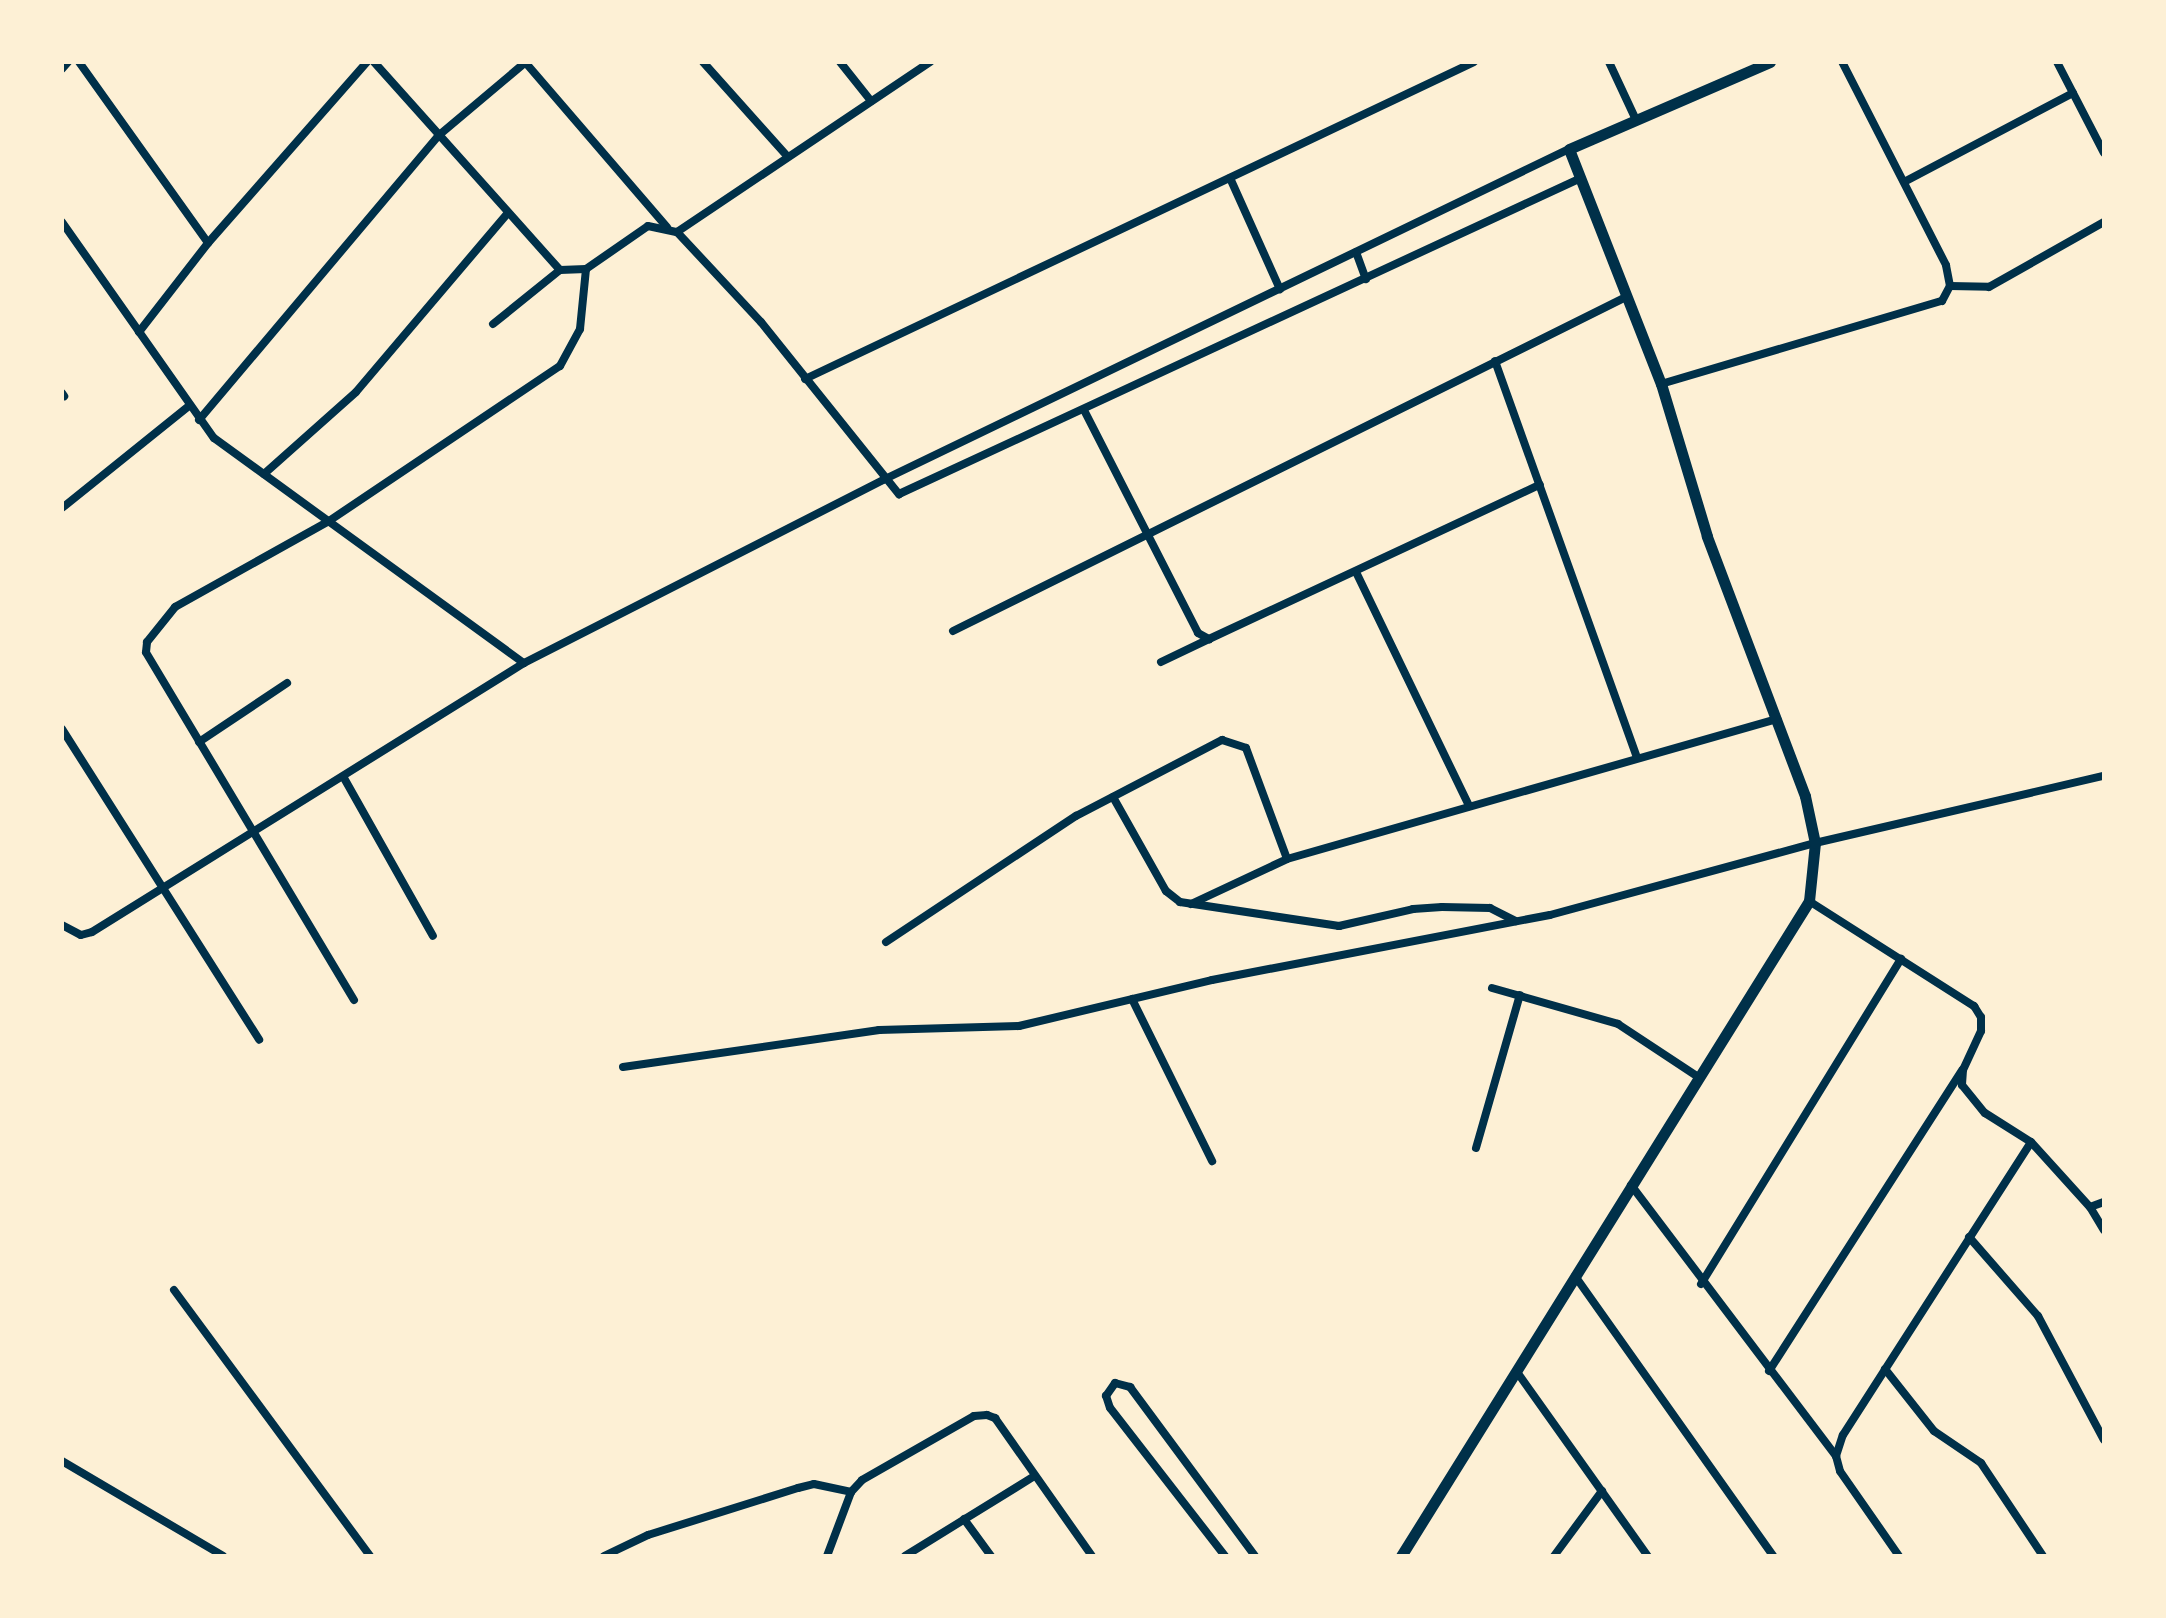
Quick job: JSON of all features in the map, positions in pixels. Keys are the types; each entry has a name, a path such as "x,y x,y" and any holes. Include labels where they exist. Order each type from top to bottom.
{"street":[{"path":"62,69 68,62"},
{"path":"79,62 208,243"},
{"path":"139,332 208,243 367,62"},
{"path":"374,62 560,270"},
{"path":"199,420 438,136 525,62 667,227 677,232 761,322 883,480 893,491 906,494 1579,179"},
{"path":"703,62 788,157"},
{"path":"840,62 871,101"},
{"path":"677,232 930,62"},
{"path":"805,379 1474,62"},
{"path":"1609,62 1636,120"},
{"path":"62,925 81,935 92,932 255,835 524,663 883,480 1569,149 1749,66 1770,62"},
{"path":"1842,62 1946,265 1950,286"},
{"path":"2057,62 2104,153"},
{"path":"1904,182 2073,93"},
{"path":"1401,1556 1697,1076 1809,901 1815,843 1805,796 1707,536 1661,384 1569,149"},
{"path":"1230,178 1280,289"},
{"path":"264,474 356,392 507,214"},
{"path":"62,222 199,420 264,474 524,663"},
{"path":"1950,286 1989,287 2104,222"},
{"path":"493,324 560,270 586,269 648,226 667,227"},
{"path":"1356,252 1366,279"},
{"path":"354,1000 146,652 147,642 175,607 329,521 560,366 580,329 586,269"},
{"path":"1661,384 1932,308 1950,286"},
{"path":"953,631 1626,297"},
{"path":"1495,361 1637,757"},
{"path":"62,508 189,406"},
{"path":"1085,412 1198,633 1209,639"},
{"path":"1161,662 1540,485"},
{"path":"1356,572 1469,806"},
{"path":"199,742 287,683"},
{"path":"1191,904 1287,859 1777,719"},
{"path":"62,729 259,1040"},
{"path":"886,942 1113,797 1222,740 1233,739 1246,748 1287,859"},
{"path":"623,1067 879,1030 1019,1026 1132,999 1516,921 1815,843 2104,776"},
{"path":"344,778 433,936"},
{"path":"1113,797 1166,891 1191,904 1339,926 1442,907 1490,908 1516,921"},
{"path":"1769,1371 1963,1070 1981,1031 1981,1017 1974,1006 1809,901"},
{"path":"1701,1284 1901,959"},
{"path":"1492,988 1618,1024 1697,1076"},
{"path":"1476,1148 1520,995"},
{"path":"1132,999 1212,1161"},
{"path":"1963,1070 1969,1099 2031,1142 2090,1207 2104,1230"},
{"path":"1836,1456 1843,1435 2031,1142"},
{"path":"1631,1185 1701,1284 1836,1456 1840,1471 1899,1556"},
{"path":"2090,1207 2104,1202"},
{"path":"1969,1237 2038,1316 2104,1440"},
{"path":"1575,1276 1773,1556"},
{"path":"174,1290 370,1556"},
{"path":"1885,1369 1934,1431 1981,1463 2043,1556"},
{"path":"1517,1372 1648,1556"},
{"path":"1225,1556 1110,1408 1106,1396 1115,1383 1130,1387 1255,1556"},
{"path":"827,1556 851,1492 862,1480 974,1416 987,1415 995,1418 1033,1477 1092,1556"},
{"path":"62,1461 223,1556"},
{"path":"905,1556 1033,1477"},
{"path":"604,1556 648,1535 798,1488 814,1484 851,1492"},
{"path":"1554,1556 1602,1491"},
{"path":"964,1519 991,1556"}]}
